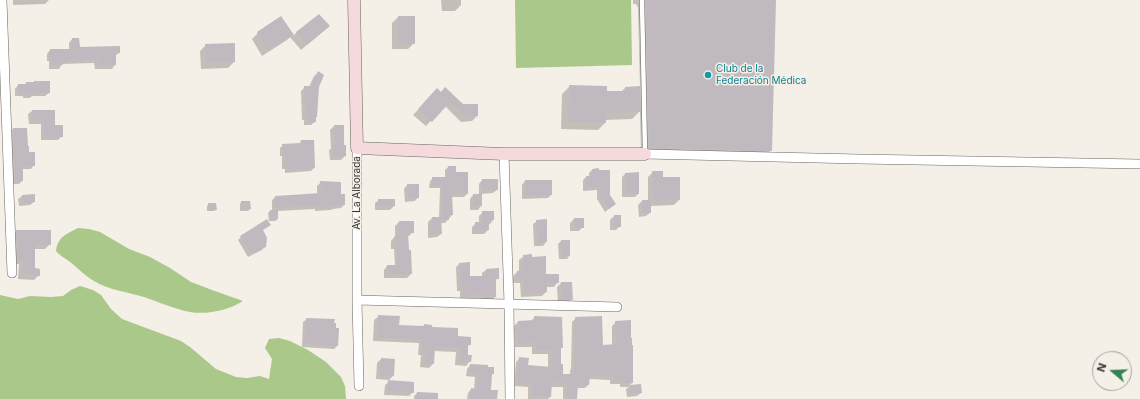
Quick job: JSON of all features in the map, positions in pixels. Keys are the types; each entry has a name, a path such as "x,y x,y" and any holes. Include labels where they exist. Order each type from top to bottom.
{"main road":[{"name":"Av. La Alborada","path":"354,0 357,148"},
{"path":"357,148 504,154 645,154"}],"street":[{"path":"2,0 12,273"},
{"name":"Av. La Alborada","path":"357,148 357,300 359,386"},
{"path":"504,154 509,304 510,399"},
{"path":"645,154 859,160 1140,164"},
{"path":"357,300 617,306"}],"lane":[{"path":"642,0 645,154"}],"green space":[{"path":"515,0 631,0 632,65 516,68"},
{"path":"78,228 100,232 129,249 150,257 191,282 243,301 218,311 197,313 172,307 100,284 88,277 56,251 61,239"},
{"path":"80,286 93,290 101,295 111,309 122,319 181,341 216,369 236,377 247,378 260,376 269,379 272,359 265,348 269,339 279,338 290,341 308,350 326,362 341,377 345,386 346,399 0,399 0,295 18,299 30,296 63,296"}],"building":[{"name":"Club de la Federación Médica","path":"646,0 776,0 772,151 649,148"},
{"path":"319,14 330,26 307,45 296,32"},
{"path":"281,16 294,35 268,50 257,32"},
{"path":"398,16 415,16 415,44 398,44"},
{"path":"72,38 79,38 80,47 120,46 120,53 116,53 116,65 98,66 98,60 63,61 63,65 52,66 50,49 72,49"},
{"path":"235,43 235,62 206,63 205,44"},
{"path":"318,71 324,75 319,87 317,117 316,122 308,122 308,117 305,117 304,86 311,86"},
{"path":"50,81 50,93 34,93 34,95 26,95 26,93 18,93 18,84 26,84 26,82"},
{"path":"569,85 607,86 607,91 625,91 625,87 640,86 640,112 606,113 606,123 568,122"},
{"path":"445,87 463,104 478,104 478,116 466,117 450,102 432,122 418,109 437,88 441,92"},
{"path":"32,110 55,110 55,125 63,125 63,137 44,137 44,120 32,121"},
{"path":"334,125 344,125 344,145 346,145 346,156 333,157 333,145 335,145"},
{"path":"13,128 27,128 29,152 35,152 35,166 23,166 23,181 15,181"},
{"path":"301,140 314,140 315,168 288,170 288,166 285,166 285,154 283,154 282,144 301,143"},
{"path":"448,166 456,166 456,172 468,172 468,194 452,194 453,215 449,215 449,220 441,220 443,185 432,185 432,177 448,177"},
{"path":"599,168 599,170 610,170 610,195 616,204 609,209 600,196 600,187 586,187 586,176 592,176 592,169"},
{"path":"652,171 663,171 663,177 680,177 680,200 653,201"},
{"path":"639,172 639,194 625,194 625,173"},
{"path":"482,179 498,179 498,190 482,190"},
{"path":"525,180 552,180 552,195 525,196"},
{"path":"320,181 341,182 341,194 345,194 345,205 318,208 318,206 275,208 275,196 321,193"},
{"path":"407,184 419,184 419,198 408,199"},
{"path":"35,194 35,202 22,203 22,195"},
{"path":"473,194 482,194 482,206 473,207"},
{"path":"378,199 395,199 395,206 378,206"},
{"path":"642,200 651,200 651,213 642,213"},
{"path":"241,201 250,201 251,209 241,210"},
{"path":"208,203 216,203 217,210 209,210"},
{"path":"270,210 278,210 278,219 270,220"},
{"path":"482,211 494,211 494,220 489,220 489,230 475,231 475,222 482,222"},
{"path":"614,215 621,215 621,227 614,227"},
{"path":"432,217 441,217 442,234 431,234"},
{"path":"574,218 584,218 584,228 574,228"},
{"path":"267,219 271,225 263,230 267,238 266,247 251,254 240,236"},
{"path":"547,219 547,242 537,243 536,220"},
{"path":"399,221 414,221 414,233 408,233 409,250 411,250 412,274 387,274 387,265 398,265 395,236 399,236"},
{"path":"16,230 51,230 51,245 35,245 35,268 40,269 40,276 22,274 23,260 18,260"},
{"path":"561,240 570,240 570,256 561,257"},
{"path":"532,254 532,257 546,256 546,274 559,274 559,283 547,283 547,292 525,293 524,279 517,280 517,271 523,270 523,255"},
{"path":"470,262 470,276 486,276 486,269 499,268 499,279 496,279 496,297 486,297 486,295 470,295 470,297 463,297 459,263"},
{"path":"561,282 572,282 573,300 561,300"},
{"path":"378,315 400,316 399,325 424,326 424,324 432,325 432,327 458,328 458,336 471,337 471,345 468,345 468,355 472,355 471,362 459,361 460,348 435,347 434,364 424,364 425,351 422,351 422,339 377,338"},
{"path":"534,316 562,317 563,348 561,348 561,364 563,364 563,374 573,374 575,365 575,317 602,316 603,345 616,344 615,321 631,320 631,338 633,345 633,383 614,381 614,377 590,376 589,385 578,385 577,399 566,399 567,384 552,383 551,397 531,396 532,384 517,383 519,357 529,358 528,365 551,367 552,350 536,351 536,343 518,344 518,321 534,320"},
{"path":"306,318 335,319 334,323 336,323 336,328 339,328 338,346 304,344"},
{"path":"381,358 395,359 394,376 380,376"},
{"path":"470,364 488,365 488,367 494,367 491,390 498,390 497,399 470,399 471,388 477,389 478,373 469,373"},
{"path":"388,380 414,382 414,393 387,391"},
{"path":"641,384 642,393 630,393 630,385"},
{"path":"417,392 438,393 438,399 416,399"}],"place":[{"name":"Club de la Federación Médica","path":"708,75"}]}
